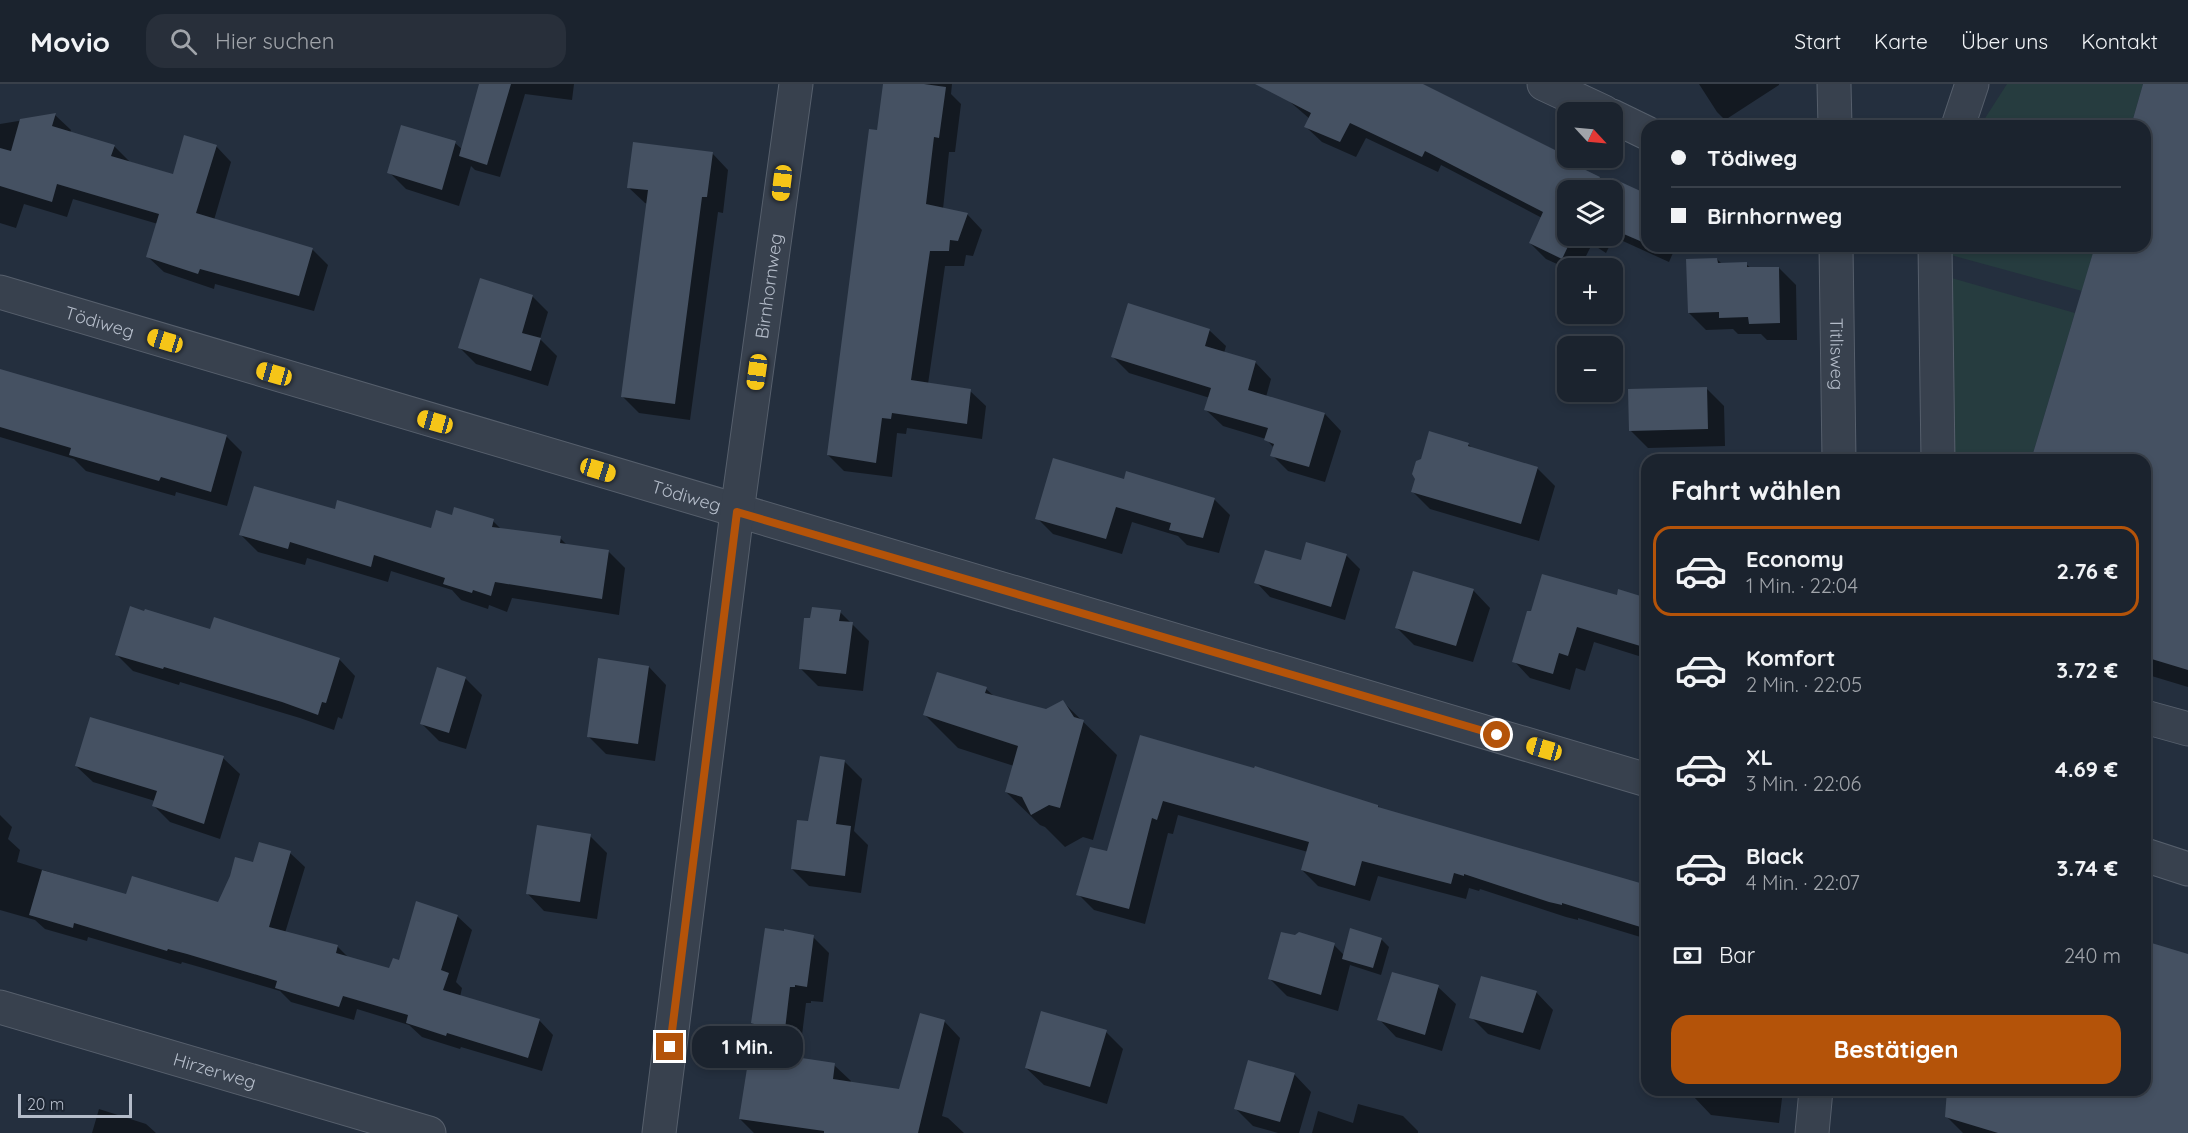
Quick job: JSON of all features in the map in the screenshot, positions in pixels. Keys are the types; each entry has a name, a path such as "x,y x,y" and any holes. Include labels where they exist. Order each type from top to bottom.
{"street":[{"name":"Birnhornweg","path":"659,1133 737,512 796,84"},
{"path":"1544,84 1583,102"},
{"path":"1834,84 1835,120"},
{"path":"1960,120 1972,84"},
{"path":"1623,121 1641,130"},
{"name":"Titlisweg","path":"1836,252 1839,454"},
{"path":"1935,252 1938,454"},
{"name":"Tödiweg","path":"0,292 1641,778"},
{"path":"2151,719 2188,729"},
{"path":"2151,857 2188,868"},
{"name":"Hirzerweg","path":"0,1007 429,1133"},
{"path":"1812,1133 1815,1096"}],"green space":[{"path":"2007,84 2143,84 2133,120 1984,120"},
{"path":"1947,252 2093,252 2082,291 1947,254"},
{"path":"1948,277 2075,313 2033,454 1950,454"}],"building":[{"path":"479,84 511,84 487,165 459,156"},
{"path":"883,84 924,84 946,87 939,138 934,137 926,204 968,213 958,241 950,240 949,251 930,251 911,380 971,389 967,424 892,413 891,419 882,418 876,463 827,455 869,129 877,130"},
{"path":"1255,84 1423,84 1557,151 1557,168 1582,168 1600,177 1599,180 1557,180 1557,246 1568,246 1562,258 1560,258 1529,243 1543,212 1425,151 1422,157 1350,123 1340,142 1304,127 1311,113"},
{"path":"2143,84 2188,84 2188,670 2151,659 2151,454 2033,454 2093,252 2151,252 2151,120 2133,120"},
{"path":"56,113 52,126 115,145 111,156 173,174 184,135 217,145 196,213 313,248 299,296 200,269 198,274 146,257 159,214 57,184 52,202 0,186 0,148 11,151 20,119"},
{"path":"401,125 456,141 442,190 387,173"},
{"path":"633,142 713,152 707,197 702,197 675,404 621,397 648,190 627,188"},
{"path":"1623,183 1641,191 1641,241 1623,234"},
{"path":"1717,258 1718,263 1747,262 1747,267 1779,267 1780,323 1749,324 1748,317 1719,318 1719,312 1688,313 1686,259"},
{"path":"480,278 533,295 522,333 541,338 531,371 458,348"},
{"path":"1128,303 1210,329 1205,346 1256,361 1248,390 1325,413 1309,467 1270,456 1274,444 1264,440 1268,428 1204,410 1211,388 1111,357"},
{"path":"0,369 227,435 211,492 161,477 159,481 69,455 71,448 0,427"},
{"path":"1707,387 1708,429 1629,431 1628,389"},
{"path":"1429,431 1469,443 1468,446 1538,467 1521,524 1411,492 1415,479 1412,474 1416,461 1421,459"},
{"path":"1053,458 1124,479 1126,471 1215,498 1203,538 1169,530 1171,523 1116,507 1106,539 1035,519"},
{"path":"254,486 335,509 337,500 431,528 436,510 452,515 454,507 494,519 492,527 561,536 560,543 609,550 602,599 495,582 491,596 473,590 472,593 443,584 445,578 374,555 371,567 290,542 288,549 239,535"},
{"path":"1306,542 1347,554 1331,607 1254,583 1265,550 1301,560"},
{"path":"1413,571 1474,589 1456,646 1395,628"},
{"path":"1542,574 1617,595 1618,589 1641,596 1641,646 1577,627 1568,656 1559,653 1553,674 1512,662 1527,611 1531,611"},
{"path":"130,606 210,629 214,617 340,658 326,703 322,702 318,715 164,667 163,669 115,655"},
{"path":"812,607 841,610 839,621 853,622 846,674 799,669 804,618 810,618"},
{"path":"598,658 649,666 638,744 587,737"},
{"path":"437,667 466,677 449,733 420,724"},
{"path":"937,672 987,687 985,693 1046,709 1063,700 1074,717 1084,720 1060,808 1049,805 1031,815 1022,797 1005,792 1018,746 923,715"},
{"path":"90,717 224,756 204,824 152,806 157,791 75,766"},
{"path":"1140,735 1254,768 1255,766 1378,805 1378,807 1641,883 1641,927 1562,903 1562,905 1549,902 1464,874 1464,876 1454,873 1451,884 1362,861 1355,886 1301,870 1309,842 1163,801 1157,820 1152,818 1129,909 1076,895 1090,847 1107,851"},
{"path":"820,756 845,760 836,824 851,826 845,876 791,869 797,820 808,821"},
{"path":"537,825 591,834 580,902 526,894"},
{"path":"259,842 291,851 269,927 338,945 336,953 389,968 393,958 399,960 416,901 458,915 441,970 449,973 443,990 540,1019 528,1058 406,1023 408,1015 343,996 339,1007 275,988 277,981 187,954 168,949 167,951 74,923 73,928 29,915 42,870 126,894 132,876 218,902 230,876 235,857 253,862"},
{"path":"765,928 814,935 807,987 795,985 795,987 790,987 782,1055 835,1063 833,1079 899,1089 920,1013 945,1020 918,1133 824,1133 824,1131 739,1119 754,1024 751,1023"},
{"path":"1350,928 1382,938 1373,968 1342,959"},
{"path":"1281,932 1295,935 1299,932 1335,943 1321,995 1268,979"},
{"path":"2151,943 2188,954 2188,1133 1998,1133 1945,1117 1947,1096 2151,1096"},
{"path":"1392,972 1439,985 1425,1035 1377,1020"},
{"path":"1481,976 1537,991 1523,1033 1469,1018"},
{"path":"1041,1011 1107,1030 1090,1087 1025,1068"},
{"path":"1248,1060 1295,1073 1280,1122 1234,1109"}],"route":[{"path":"670,1047 737,512 1497,735"}]}
